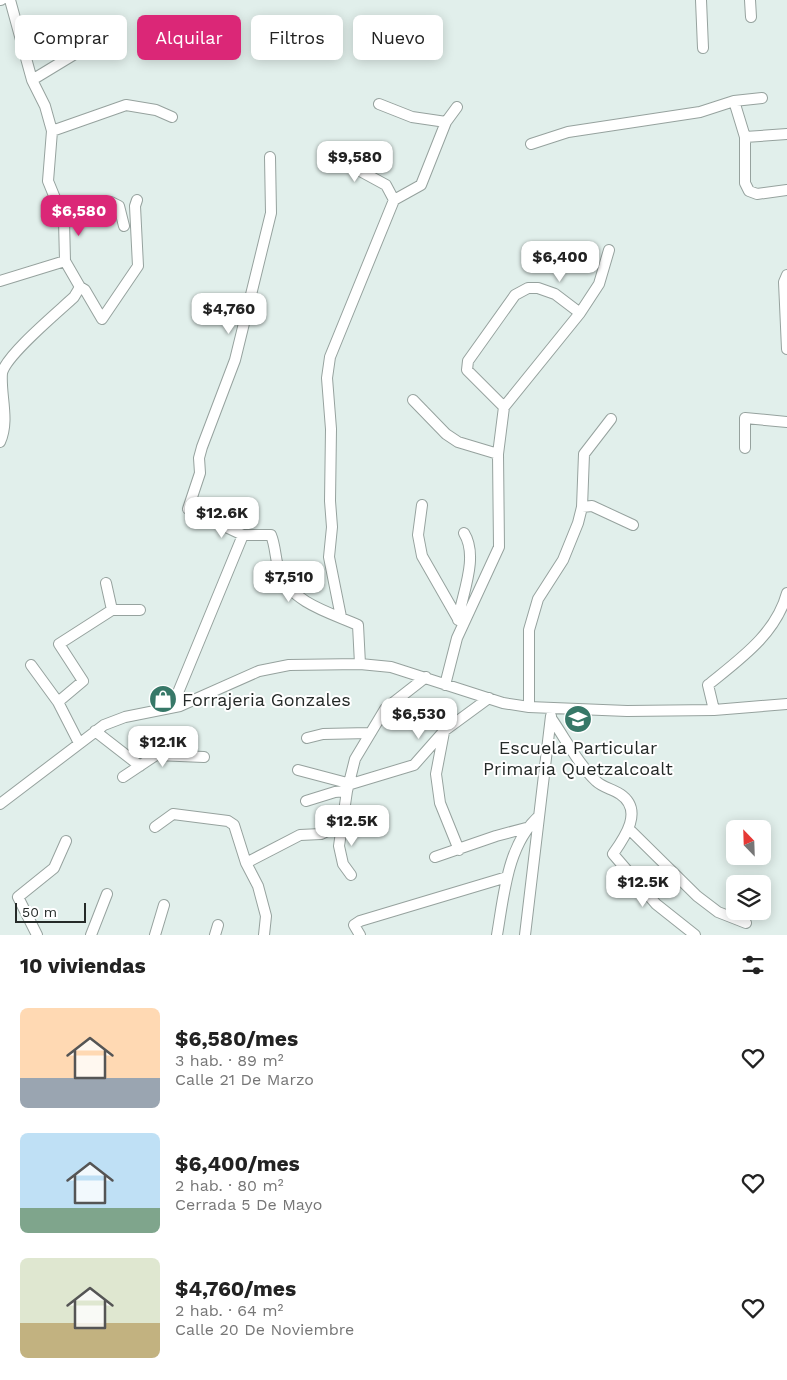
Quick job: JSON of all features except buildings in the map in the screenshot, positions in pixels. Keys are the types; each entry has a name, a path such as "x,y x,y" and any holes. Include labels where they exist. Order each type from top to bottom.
{"street":[{"path":"10,0 32,80 46,106 52,131 48,181 64,220 65,261 102,319 138,266 135,206 137,200"},
{"path":"701,0 704,48"},
{"path":"750,0 751,17"},
{"path":"32,80 65,60"},
{"path":"530,144 568,132 700,112 734,101 762,98"},
{"path":"734,101 745,137 745,183 749,191 756,194 787,190"},
{"path":"379,104 412,117 446,122"},
{"path":"52,131 126,105 156,110 172,117"},
{"path":"341,617 329,557 332,527 330,501 331,429 327,378 330,357 394,200 421,185 446,122 456,107"},
{"path":"745,137 787,134"},
{"path":"329,154 386,185 394,200"},
{"path":"270,158 271,213 235,360 202,447 199,458 200,474 188,509 243,535 272,535 280,574 291,590 310,604 358,625 360,664"},
{"path":"64,220 111,202 119,206 124,226"},
{"path":"445,685 457,638 499,547 498,454 504,406 580,313 599,284 609,250"},
{"path":"0,281 65,261"},
{"path":"785,278 787,349"},
{"path":"0,442 4,431 1,373 11,357 74,297 80,287"},
{"path":"504,406 467,370 468,361 515,296 528,288 538,288 555,294 580,313"},
{"path":"413,400 446,434 458,442 498,454"},
{"path":"745,448 746,418 787,422"},
{"path":"529,706 529,630 538,599 562,560 578,523 582,507 584,454 611,419"},
{"path":"422,505 418,536 422,556 458,619"},
{"path":"582,507 592,506 633,525"},
{"path":"457,638 458,619 470,564 470,542 464,533"},
{"path":"180,706 177,695 243,535"},
{"path":"106,583 112,610"},
{"path":"714,710 708,684 752,650 782,610 787,593"},
{"path":"58,702 82,681 59,644 112,610 140,610"},
{"path":"0,804 55,764 95,731 125,717 180,706 259,671 290,665 360,664 391,667 503,703 529,706 550,713 714,710 787,704"},
{"path":"31,665 58,702 79,743"},
{"path":"351,875 343,864 339,846 355,759 385,709 426,677"},
{"path":"306,801 414,765 444,731 488,698"},
{"path":"524,935 550,713"},
{"path":"550,713 597,782 620,794 628,802 632,812 630,830 613,854 656,904 695,935"},
{"path":"95,731 140,766"},
{"path":"444,731 436,774 440,803 458,850"},
{"path":"307,738 323,734 369,733"},
{"path":"123,777 156,755 204,757"},
{"path":"298,770 349,787"},
{"path":"154,827 173,814 228,821 234,825 246,862 258,886 266,916 264,935"},
{"path":"497,935 507,877 526,828 538,816"},
{"path":"246,862 300,835 321,834 344,823"},
{"path":"435,857 526,828"},
{"path":"630,830 698,896 718,912 746,923"},
{"path":"37,935 18,897 54,868 66,841"},
{"path":"360,935 354,925 360,921 507,877"},
{"path":"91,935 107,894"},
{"path":"155,935 164,905"},
{"path":"215,935 218,924"}],"place":[{"name":"Forrajeria Gonzales","path":"163,699"},
{"name":"Escuela Particular Primaria Quetzalcoalt","path":"578,719"}]}
